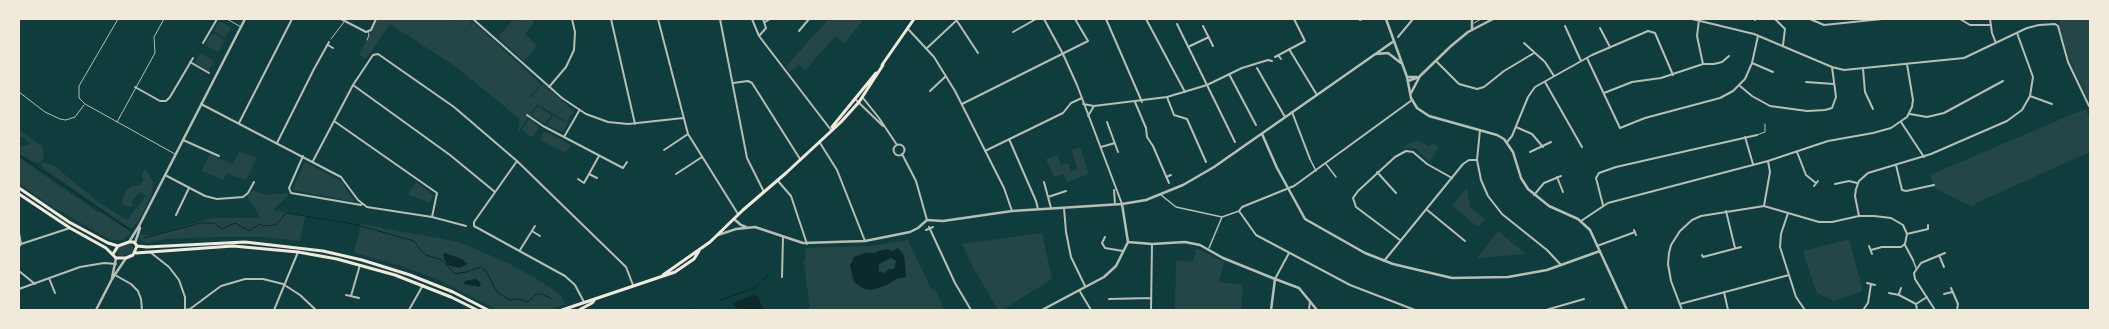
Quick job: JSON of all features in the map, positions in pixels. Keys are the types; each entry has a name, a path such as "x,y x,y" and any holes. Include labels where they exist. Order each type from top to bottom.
{"highway":[{"path":"562,310 663,275 700,250 841,122 862,98 914,19"},
{"path":"831,130 855,98 883,65"},
{"path":"19,188 69,222 108,243 118,246 129,242 147,247 245,242 303,247 362,260 424,280 488,310"},
{"path":"19,194 70,228 113,254 116,258 126,258 136,253 233,246 298,252 361,264 423,285 477,310"},
{"path":"136,244 136,253"},
{"path":"113,254 118,246"},
{"path":"361,264 362,260"},
{"path":"423,285 424,280"},
{"path":"579,310 586,307 595,299"},
{"path":"584,302 586,307"}],"street":[{"path":"203,43 217,19"},
{"path":"129,242 139,226 245,19"},
{"path":"239,124 292,19"},
{"path":"341,19 368,32 376,19"},
{"path":"473,19 549,87 579,111 608,122 635,124 684,118"},
{"path":"549,87 566,67 574,50 575,32 572,19"},
{"path":"611,19 635,124"},
{"path":"658,19 688,134 738,214"},
{"path":"720,19 747,158 764,192"},
{"path":"752,19 759,36 831,130"},
{"path":"759,36 765,31 765,22 763,19"},
{"path":"765,22 770,19"},
{"path":"798,26 800,30 809,19"},
{"path":"1013,32 1036,19"},
{"path":"1042,310 1112,271 1128,242 1122,204 1101,147 1063,54 1044,19"},
{"path":"962,104 1088,41 1075,19"},
{"path":"1106,19 1142,102"},
{"path":"1146,19 1185,92"},
{"path":"1275,57 1305,41 1294,19"},
{"path":"1386,19 1408,79 1410,93 1416,108 1429,116 1480,130 1501,137 1507,142 1513,152 1521,178 1534,195 1549,206 1580,221 1590,230 1627,310"},
{"path":"1398,37 1413,19"},
{"path":"1472,19 1472,30"},
{"path":"1410,93 1420,76 1435,60 1472,30 1493,19"},
{"path":"1692,19 1758,36 1783,45 1832,67 1844,70 1964,58 2033,26 2051,24 2058,26 2068,62 2089,106"},
{"path":"1775,19 1779,20 1785,29 1783,45"},
{"path":"1810,19 1824,25 1882,19"},
{"path":"1960,19 1970,25 1991,25"},
{"path":"1990,19 1996,43"},
{"path":"927,48 958,20 978,53"},
{"path":"1699,20 1697,43 1703,64"},
{"path":"290,22 295,25"},
{"path":"1176,24 1235,142"},
{"path":"1203,26 1213,46"},
{"path":"1565,26 1581,61"},
{"path":"1600,28 1610,47"},
{"path":"908,29 927,48 946,76 962,104 1004,188 1012,211"},
{"path":"1398,30 1402,33"},
{"path":"1507,142 1516,127 1532,91 1554,76 1610,47 1651,31 1655,33 1673,75"},
{"path":"1859,216 1855,196 1858,183 1872,170 1924,157 2007,121 2022,110 2030,96 2032,74 2017,33"},
{"path":"1587,58 1620,128 1662,112 1720,98 1740,86 1752,63 1758,36"},
{"path":"1188,47 1208,37"},
{"path":"734,218 741,225 760,228 783,237 808,244 865,241 906,234 918,228 927,220 952,220 1038,208 1064,208 1122,204 1152,199 1214,167 1373,55 1394,42"},
{"path":"277,143 329,43 333,48"},
{"path":"1524,43 1545,62 1554,76"},
{"path":"1289,49 1317,95"},
{"path":"1373,55 1384,53 1391,54 1403,65"},
{"path":"1435,60 1460,84 1476,89 1484,87 1504,71 1534,53"},
{"path":"313,161 353,85 371,57 376,54 454,107 517,161 626,267 633,285"},
{"path":"1604,94 1632,82 1673,75 1703,64 1722,62 1729,56"},
{"path":"135,87 160,101 166,101 170,97 193,58"},
{"path":"1084,104 1094,106 1142,102 1167,97 1207,85 1228,74 1264,61 1272,61"},
{"path":"190,62 209,73"},
{"path":"1752,63 1770,69 1773,72"},
{"path":"1580,221 1603,205 1768,161 1842,138 1882,131 1902,122 1910,114 1913,100 1907,64"},
{"path":"1740,86 1752,96 1770,106 1807,111 1825,110 1832,108 1836,97 1832,67"},
{"path":"1261,69 1258,69 1285,118"},
{"path":"1863,69 1865,92 1873,109"},
{"path":"1228,74 1256,125"},
{"path":"930,92 946,76"},
{"path":"1408,79 1420,76"},
{"path":"732,83 748,81 752,83 800,159"},
{"path":"1910,114 1927,117 1944,113 2003,81"},
{"path":"1545,82 1582,147"},
{"path":"1806,82 1834,84"},
{"path":"1990,83 1992,87"},
{"path":"353,85 450,155 495,192"},
{"path":"2030,96 2051,103 2049,106"},
{"path":"1167,97 1174,114 1187,119 1206,162"},
{"path":"855,98 887,130"},
{"path":"862,98 897,145"},
{"path":"985,151 1063,113 1071,103 1082,98"},
{"path":"1162,195 1176,207 1222,217 1239,211 1242,207 1287,189 1316,171 1412,100"},
{"path":"1135,102 1146,128 1147,137 1153,146 1169,183"},
{"path":"201,104 313,161 344,179 362,204"},
{"path":"1088,116 1094,106"},
{"path":"564,137 579,111"},
{"path":"1292,112 1316,171"},
{"path":"527,115 564,137 623,168 627,162"},
{"path":"1253,119 1257,116"},
{"path":"334,121 436,193 432,217"},
{"path":"1107,122 1118,152"},
{"path":"1902,122 1924,157"},
{"path":"1516,127 1532,134 1543,147"},
{"path":"1480,130 1477,160 1484,188 1496,207 1547,250 1561,265"},
{"path":"664,150 688,134"},
{"path":"1262,134 1287,189 1305,219 1365,253 1384,261 1436,275 1459,279 1518,276 1561,265 1600,251"},
{"path":"1603,205 1596,178 1599,173 1616,167 1745,136 1757,135"},
{"path":"1745,136 1753,165"},
{"path":"1009,139 1038,208"},
{"path":"183,140 219,156"},
{"path":"819,142 837,170 865,241"},
{"path":"1530,152 1551,142"},
{"path":"1101,147 1115,143"},
{"path":"897,145 902,144 904,147 902,154 916,181 927,220"},
{"path":"897,145 894,152 899,155 902,154"},
{"path":"1400,240 1379,222 1357,208 1354,203 1355,194 1377,172 1400,153 1409,151 1452,178"},
{"path":"1798,152 1806,175 1815,184 1818,180"},
{"path":"303,156 288,188 291,192 362,204 380,210 432,217 466,226"},
{"path":"578,179 584,183 599,156"},
{"path":"676,174 702,157"},
{"path":"1384,261 1466,162 1477,160"},
{"path":"517,161 474,222 474,226 569,278 577,288 584,302"},
{"path":"1764,206 1770,172 1768,161"},
{"path":"1326,164 1336,177"},
{"path":"1896,165 1901,189 1906,191 1934,185"},
{"path":"1377,172 1396,193"},
{"path":"589,174 597,178"},
{"path":"165,175 211,199 243,196 248,193 254,182"},
{"path":"1166,177 1172,175"},
{"path":"1534,195 1544,183 1561,176"},
{"path":"1557,177 1563,191 1566,188"},
{"path":"778,180 791,196 808,244"},
{"path":"1835,184 1849,181 1858,183"},
{"path":"1044,182 1051,208"},
{"path":"248,184 252,186"},
{"path":"1114,185 1115,204"},
{"path":"1926,186 1927,191"},
{"path":"174,210 177,213 189,188"},
{"path":"1048,197 1066,191"},
{"path":"1682,310 1669,272 1668,264 1671,245 1680,231 1692,220 1701,216 1764,206 1826,222 1859,216 1882,216 1897,220 1903,225 1907,234 1905,244 1916,268 1915,279 1935,310"},
{"path":"1064,208 1067,239 1073,262 1085,286"},
{"path":"1426,209 1465,241"},
{"path":"1239,211 1253,232 1289,253 1350,285 1405,309 1415,310"},
{"path":"1726,211 1735,248"},
{"path":"1788,212 1780,241 1788,275 1796,298 1805,310"},
{"path":"1208,248 1222,217"},
{"path":"136,244 140,228 139,226"},
{"path":"520,250 535,226"},
{"path":"717,235 730,230 749,227"},
{"path":"19,247 21,244 70,228"},
{"path":"926,230 931,228 955,284 971,310"},
{"path":"1907,234 1932,228"},
{"path":"532,231 540,236"},
{"path":"1597,246 1635,232"},
{"path":"19,233 21,244"},
{"path":"782,278 783,237"},
{"path":"1105,237 1102,243 1104,248 1124,251"},
{"path":"1128,242 1152,244 1185,242 1208,248 1223,258 1274,279 1296,286 1317,310"},
{"path":"1151,310 1152,244"},
{"path":"1871,250 1882,247 1901,247 1905,244"},
{"path":"1869,246 1872,254"},
{"path":"1702,255 1703,257 1741,247"},
{"path":"150,252 169,267 179,280 185,297 185,310 190,309 214,289 230,282 245,279 263,279 285,286 300,294 316,310"},
{"path":"274,310 298,252"},
{"path":"1271,310 1274,279 1289,253"},
{"path":"1916,268 1921,263 1945,253"},
{"path":"1939,255 1944,267"},
{"path":"96,310 112,278 116,258"},
{"path":"112,278 126,258"},
{"path":"19,289 80,267 104,263 116,264"},
{"path":"351,296 361,264"},
{"path":"19,271 35,284"},
{"path":"115,275 131,284 138,291 141,299 142,310"},
{"path":"1680,304 1788,275"},
{"path":"49,278 55,293"},
{"path":"1867,283 1875,285"},
{"path":"1863,310 1868,303 1871,284"},
{"path":"410,310 423,285"},
{"path":"1899,295 1901,288"},
{"path":"1951,288 1958,304 1957,310"},
{"path":"1079,289 1091,310"},
{"path":"1724,292 1728,310"},
{"path":"1944,294 1952,292"},
{"path":"1889,293 1899,295 1916,304"},
{"path":"346,295 359,298"},
{"path":"1916,304 1927,297"},
{"path":"1109,299 1151,298"},
{"path":"1546,310 1584,299"},
{"path":"1309,310 1310,301"},
{"path":"1916,304 1917,310"}],"lane":[{"path":"118,19 79,86 78,96 84,104 176,154"},
{"path":"117,123 135,87 155,53 154,37 164,19"},
{"path":"227,19 241,27"},
{"path":"1471,24 1481,19"},
{"path":"331,39 344,21"},
{"path":"367,40 369,35 368,32"},
{"path":"19,92 53,117 64,120 75,117 84,104"},
{"path":"1757,135 1766,132 1765,124"}],"shaded area":[{"path":"378,19 456,19 447,29 457,19 469,19 472,22 459,37 473,22 541,84 529,97 531,98 542,84 574,111 567,122 537,104 518,133 520,119 456,67 390,24 366,59 359,55"},
{"path":"530,19 534,23 525,34 537,46 524,61 498,37 512,21"},
{"path":"829,19 864,19 844,44 836,36 805,70 800,65 790,71 786,66"},
{"path":"2060,19 2090,19 2090,104 2068,56 2059,27"},
{"path":"219,21 231,27 225,38 214,31"},
{"path":"214,34 225,40 218,52 205,45 210,36"},
{"path":"200,53 214,61 208,71 195,63"},
{"path":"538,106 551,115 545,124 531,115"},
{"path":"2085,109 2090,119 2090,152 1976,203 1974,206 1963,203 1934,187 1930,175"},
{"path":"553,116 568,123 563,132 546,125"},
{"path":"529,119 539,127 534,136 530,137 522,129"},
{"path":"19,130 42,146 44,157 40,163 32,161 19,153 19,147 30,144 24,137 19,137"},
{"path":"544,131 571,145 566,153 540,140"},
{"path":"1419,141 1430,146 1432,143 1439,147 1430,162 1415,148 1402,148 1409,143"},
{"path":"1080,147 1089,174 1067,182 1064,174 1054,177 1046,159 1057,155 1061,165 1068,163 1071,172 1077,169 1072,150"},
{"path":"239,152 257,158 246,180 227,173 223,180 202,171 210,154 233,164"},
{"path":"19,158 98,212 99,211 130,231 130,234 123,240 111,240 51,206 19,183"},
{"path":"44,162 54,166 100,203 127,220 146,196 140,192 132,201 132,207 128,207 122,203 122,200 126,191 131,186 139,185 143,181 142,173 145,169 153,181 152,194 139,221 131,229 43,168 41,164"},
{"path":"305,162 341,181 355,202 292,190"},
{"path":"416,182 433,195 431,203 408,195"},
{"path":"1467,188 1470,207 1485,219 1478,227 1452,206"},
{"path":"253,190 265,195 287,193 289,195 273,210 305,216 300,241 263,237 166,239 145,243 140,240 140,235 155,235 212,218 261,218 247,197"},
{"path":"361,224 459,242 508,263 537,279 561,295 565,304 551,310 498,310 437,279 395,264 354,253"},
{"path":"1498,231 1526,254 1477,258"},
{"path":"1042,233 1052,279 1002,310 998,310 974,269 962,244"},
{"path":"1849,239 1863,291 1834,301 1817,293 1803,251"},
{"path":"908,240 931,289 934,288 945,310 810,310 804,261 806,248 871,246"},
{"path":"130,244 134,247 132,252 122,256 118,255 117,249"},
{"path":"898,248 904,255 906,277 896,279 887,285 872,290 864,289 854,282 850,266 854,257 865,253 875,253 888,249 892,251","holes":["891,258 896,261 894,269 889,269 884,273 879,271 879,264"]},
{"path":"1196,248 1224,262 1219,282 1243,285 1241,310 1175,310 1176,260 1193,262"},
{"path":"445,253 462,259 468,264 459,268 447,265 443,255"},
{"path":"476,279 481,283 479,287 464,284 465,281"},
{"path":"754,295 758,297 763,310 738,310 732,303"}],"waterway":[{"path":"19,155 130,230"},
{"path":"144,238 201,223 214,223 222,229 235,223 250,231 259,224 263,226 276,225 286,213 354,224 414,241 421,251 426,255 442,260 455,274 480,267 486,271 497,292 510,300 519,299 527,302 537,294 542,294 552,299"},
{"path":"763,280 768,275"},
{"path":"721,300 754,288 760,283"},
{"path":"688,310 692,309"}]}
